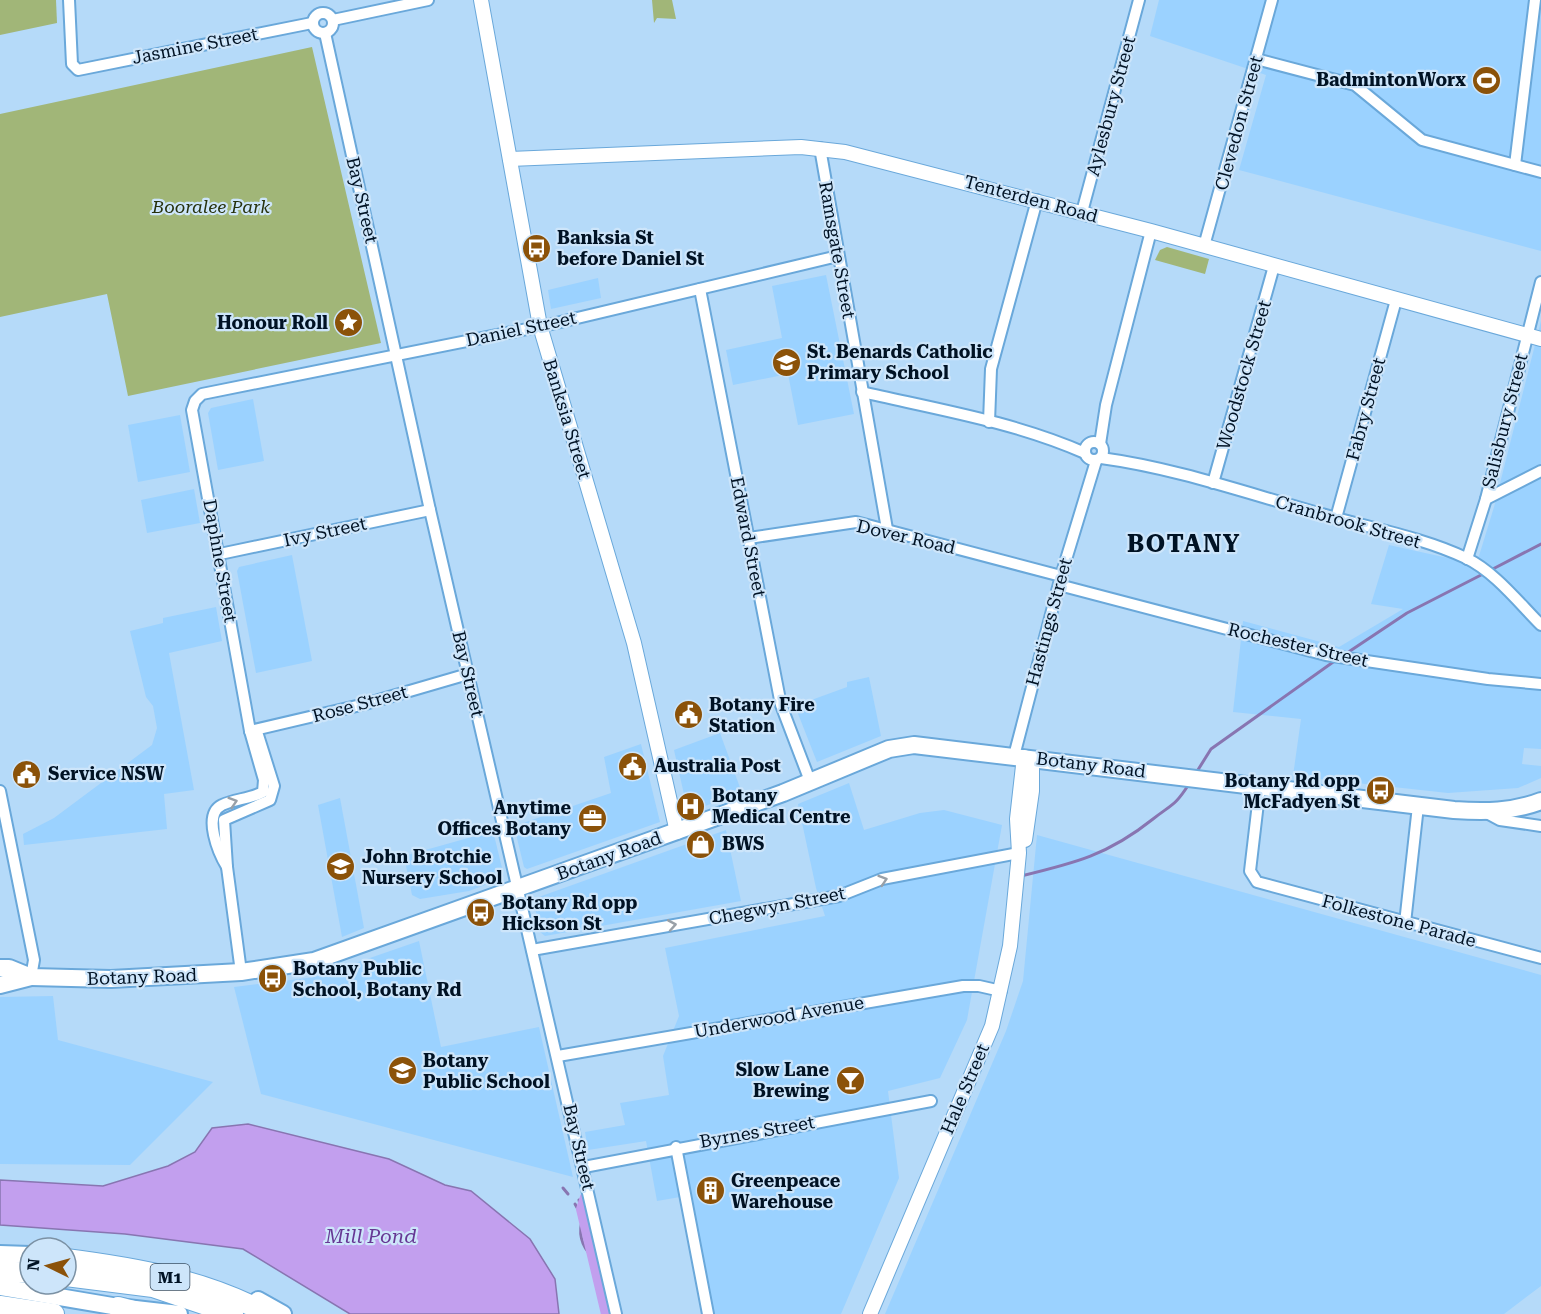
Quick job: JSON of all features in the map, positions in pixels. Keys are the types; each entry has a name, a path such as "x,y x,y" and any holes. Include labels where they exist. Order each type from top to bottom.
{"highway":[{"name":"M1","path":"78,1261 148,1270 219,1293 268,1314"},
{"path":"0,1271 18,1272"},
{"name":"M1","path":"78,1277 153,1287 233,1314"},
{"path":"0,1306 54,1314"},
{"path":"118,1307 145,1314"}],"main road":[{"name":"Botany Road","path":"0,985 31,977 111,979 241,972 314,961 677,832 901,746 927,745 1418,806 1486,812 1521,807 1541,801"},
{"name":"Botany Road","path":"0,968 9,968 31,977"},
{"path":"0,1254 18,1255"},
{"path":"78,1255 155,1264 249,1295 283,1314"},
{"path":"0,1287 118,1307 179,1314"}],"street":[{"name":"Jasmine Street","path":"69,0 72,64 78,69 312,23"},
{"path":"319,0 321,12"},
{"path":"333,20 428,0"},
{"name":"Banksia Street","path":"481,0 540,326 634,643 677,832"},
{"name":"Aylesbury Street","path":"1082,212 1139,0"},
{"name":"Clevedon Street","path":"1204,246 1272,0"},
{"path":"1515,165 1535,0"},
{"path":"321,12 328,14 333,20 331,28 325,33 315,30 312,23 315,16 321,12"},
{"name":"Bay Street","path":"325,33 394,339 395,356 584,1167 616,1314"},
{"path":"1256,59 1355,85 1422,140 1541,172"},
{"name":"Tenterden Road","path":"510,159 820,148 1037,200 1541,339"},
{"name":"Ramsgate Street","path":"820,148 887,529"},
{"path":"989,422 991,369 1037,200"},
{"name":"Hastings Street","path":"1024,757 1060,581 1086,489 1151,231"},
{"name":"Daniel Street","path":"202,394 540,326 838,256"},
{"name":"Woodstock Street","path":"1214,483 1274,266"},
{"name":"Salisbury Street","path":"1467,559 1486,499 1541,282"},
{"name":"Edward Street","path":"700,289 781,705 810,782"},
{"name":"Fabry Street","path":"1336,518 1396,300"},
{"name":"Cranbrook Street","path":"862,392 989,422 1423,543 1467,559 1486,572 1541,625"},
{"name":"Daphne Street","path":"202,394 195,401 192,410 220,554 250,731 264,780 263,792 218,807 213,827 218,854 227,867 241,972"},
{"path":"1486,499 1541,471"},
{"name":"Ivy Street","path":"220,554 430,510"},
{"name":"Dover Road","path":"749,538 856,522 887,529 1060,581"},
{"name":"Rochester Street","path":"1060,581 1326,655 1488,679 1541,684"},
{"name":"Rose Street","path":"250,731 365,704 468,674"},
{"name":"Hale Street","path":"870,1314 992,1026 996,990 1010,946 1019,853 1017,819 1024,757"},
{"name":"Folkestone Parade","path":"1260,786 1250,871 1257,882 1541,958"},
{"path":"0,791 34,960 31,977"},
{"path":"1405,923 1418,806"},
{"path":"1486,812 1500,820 1541,826"},
{"name":"Chegwyn Street","path":"532,950 839,896 882,879 1019,853"},
{"name":"Underwood Avenue","path":"558,1056 975,986 996,990"},
{"name":"Byrnes Street","path":"584,1167 676,1147 931,1101"},
{"path":"676,1147 708,1314"}],"shaded area":[{"path":"1159,0 1541,0 1541,251 1239,170 1266,75 1150,36"},
{"name":"St. Benards Catholic Primary School","path":"826,275 854,414 798,425 788,374 733,385 726,350 782,338 772,286"},
{"path":"598,278 601,298 551,309 548,290"},
{"path":"1541,321 1541,749 1524,748 1522,764 1541,766 1541,778 1518,788 1448,793 1293,776 1301,719 1233,712 1243,621 1339,647 1403,609 1371,604 1389,545 1466,562 1479,556 1494,507"},
{"path":"253,399 264,461 218,470 208,413 211,408"},
{"path":"180,415 190,472 138,482 128,425"},
{"path":"194,489 200,523 147,533 141,500"},
{"path":"292,555 312,661 256,673 237,571 239,567"},
{"path":"216,607 222,641 169,653 194,790 164,794 167,829 24,845 23,834 54,818 152,745 157,728 153,706 146,697 130,631 163,623 163,618"},
{"path":"869,677 881,736 817,762 795,706 847,687 847,682"},
{"path":"720,733 742,793 688,812 674,750"},
{"path":"641,744 660,822 527,869 524,867 514,826 611,793 604,757"},
{"path":"849,783 864,830 920,813 944,810 1002,825 967,1020 940,1078 888,1091 899,1178 841,1314 703,1314 680,1197 657,1201 646,1141 588,1150 585,1132 625,1125 620,1103 669,1095 663,1056 679,1016 665,948 825,916 816,888 798,804"},
{"name":"John Brotchie Nursery School","path":"340,798 364,928 342,937 318,805"},
{"path":"726,830 741,901 545,936 540,932 534,902 536,898"},
{"path":"493,831 504,876 501,879 469,891 420,899 412,895 404,856"},
{"path":"1037,835 1541,975 1541,1286 1504,1314 885,1314 1006,1031 1023,981"},
{"name":"Botany Public School","path":"419,941 441,1047 539,1027 573,1177 261,1094 234,987 315,977"},
{"path":"53,996 58,1040 213,1082 130,1165 0,1164 0,997"}],"green space":[{"path":"0,0 56,0 57,23 0,35"},
{"path":"652,0 672,0 676,19 657,18 654,23"},
{"name":"Booralee Park","path":"312,47 381,343 128,396 107,294 0,317 0,114"},
{"path":"1167,247 1209,259 1205,274 1155,260 1160,250"}],"water":[{"name":"Mill Pond","path":"248,1124 389,1159 445,1185 471,1191 530,1239 555,1279 559,1314 350,1314 243,1249 125,1234 0,1225 0,1180 103,1186 168,1166 195,1152 212,1128"}],"waterway":[{"path":"1489,571 1541,544"},
{"path":"1344,655 1407,613 1483,574"},
{"path":"1196,773 1211,749 1336,660"},
{"path":"1021,876 1075,862 1121,841 1173,804 1189,784"},
{"path":"563,1188 568,1194"},
{"path":"585,1197 581,1209 606,1314"},
{"path":"579,1200 581,1209"},
{"path":"575,1204 583,1218 581,1228 583,1243 592,1256"}],"place":[{"name":"BadmintonWorx","path":"1487,80"},
{"name":"Banksia St before Daniel St","path":"536,248"},
{"name":"Honour Roll","path":"349,323"},
{"name":"St. Benards Catholic Primary School","path":"786,362"},
{"name":"Botany Fire Station","path":"688,715"},
{"name":"Australia Post","path":"633,766"},
{"name":"Service NSW","path":"27,774"},
{"name":"Botany Rd opp McFadyen St","path":"1381,791"},
{"name":"Botany Medical Centre","path":"691,806"},
{"name":"Anytime Offices Botany","path":"592,818"},
{"name":"BWS","path":"701,844"},
{"name":"John Brotchie Nursery School","path":"341,867"},
{"name":"Botany Rd opp Hickson St","path":"481,913"},
{"name":"Botany Public School, Botany Rd","path":"272,979"},
{"name":"Botany Public School","path":"402,1071"},
{"name":"Slow Lane Brewing","path":"850,1080"},
{"name":"Greenpeace Warehouse","path":"710,1191"}],"district":[{"name":"BOTANY","path":"1184,544"}]}
